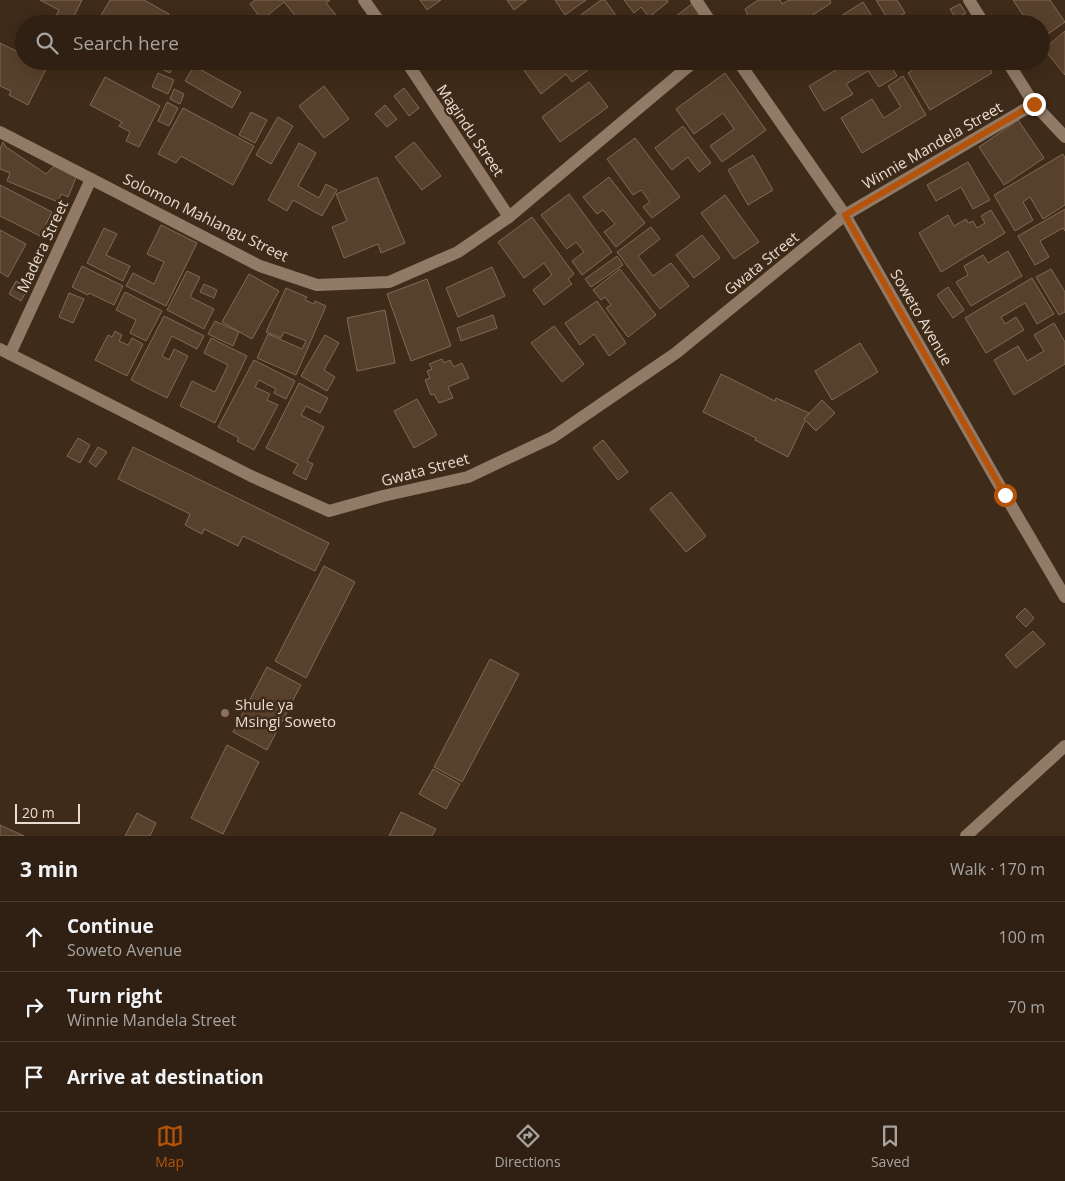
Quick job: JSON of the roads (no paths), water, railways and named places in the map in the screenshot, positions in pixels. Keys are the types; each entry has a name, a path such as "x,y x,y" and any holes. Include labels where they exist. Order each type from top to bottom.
{"street":[{"path":"364,0 375,15"},
{"path":"696,0 706,15"},
{"path":"969,0 978,15"},
{"name":"Magindu Street","path":"412,70 509,217"},
{"name":"Solomon Mahlangu Street","path":"0,132 260,266 317,286 388,282 458,252 509,217 684,70"},
{"name":"Soweto Avenue","path":"744,70 845,215 1065,596"},
{"path":"1013,70 1034,104 1065,137"},
{"name":"Winnie Mandela Street","path":"845,215 1034,104"},
{"name":"Madera Street","path":"5,352 91,179"},
{"name":"Gwata Street","path":"5,352 251,476 329,511 383,496 468,477 553,437 676,353 845,215"},
{"path":"966,836 1065,746"}],"place":[{"name":"Shule ya Msingi Soweto","path":"225,713"}]}
